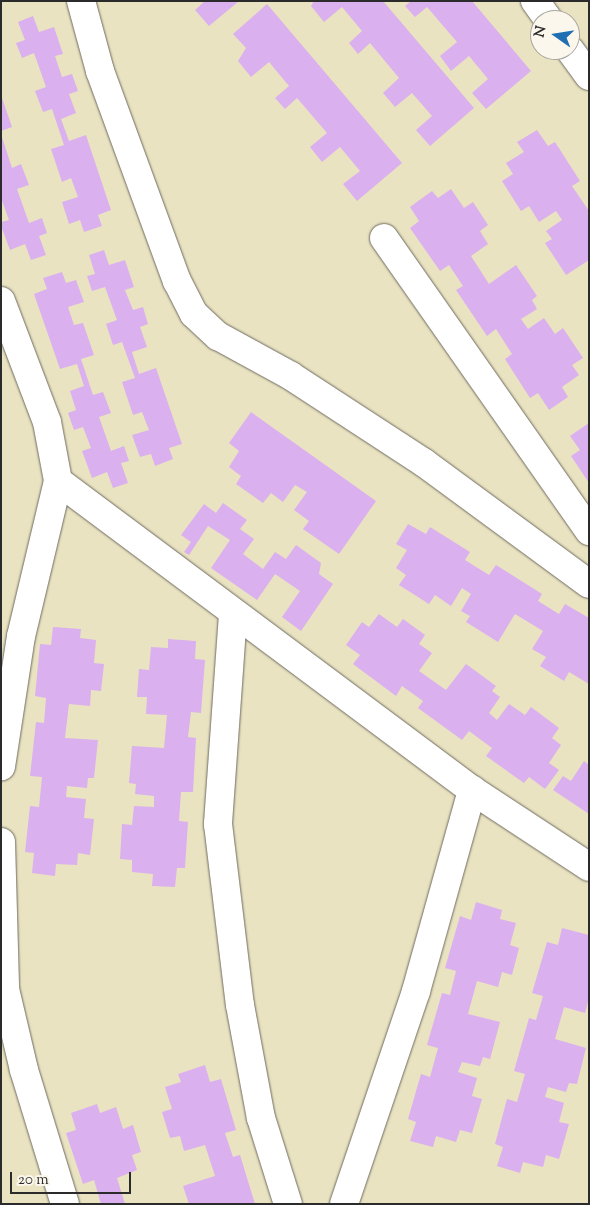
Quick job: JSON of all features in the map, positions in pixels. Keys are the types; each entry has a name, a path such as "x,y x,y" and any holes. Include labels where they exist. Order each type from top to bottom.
{"street":[{"path":"81,1 107,89 177,281 194,314 218,336 291,376 423,462 589,584"},
{"path":"577,60 589,76"},
{"path":"384,238 589,531"},
{"path":"1,301 47,422 58,481 21,636 1,766"},
{"path":"58,481 233,614 472,790 589,867"},
{"path":"233,614 218,824 219,842 240,1006 261,1118 288,1204"},
{"path":"344,1204 416,991 472,790"},
{"path":"1,842 5,989 12,1069 65,1204"}],"building":[{"path":"205,1 239,1 209,26 195,10"},
{"path":"314,1 383,1 474,108 430,146 416,130 432,116 412,93 395,107 383,93 399,78 370,43 358,54 349,43 362,31 342,7 324,22 311,6"},
{"path":"411,1 472,1 531,71 486,109 472,93 488,79 469,56 451,71 440,56 457,42 427,7 415,17 405,6"},
{"path":"267,4 402,163 357,201 343,184 360,171 340,147 322,162 310,147 327,133 297,98 285,109 275,98 289,86 269,62 251,77 238,61 246,48 233,34"},
{"path":"33,16 39,32 54,27 63,54 55,56 62,77 72,74 78,91 69,94 76,113 61,119 69,141 86,135 111,210 98,215 102,226 84,232 80,220 69,224 62,202 78,197 71,178 62,182 51,149 64,145 52,109 43,112 35,91 46,87 34,53 22,58 16,43 25,40 18,22"},
{"path":"1,95 12,127 1,131"},
{"path":"537,130 548,146 555,142 580,181 572,186 589,211 589,260 566,275 545,243 552,239 546,231 562,220 556,211 539,222 529,206 521,211 502,181 513,174 506,163 524,152 517,142"},
{"path":"2,137 12,168 21,164 29,185 17,189 29,223 42,218 47,233 39,236 46,255 31,260 25,244 10,250 1,226 1,222 9,220 1,198"},
{"path":"451,189 464,208 473,202 488,225 480,231 488,244 471,256 489,284 516,265 537,296 532,300 537,309 521,319 528,329 544,318 555,334 563,328 583,358 572,365 579,375 562,387 568,397 549,410 538,393 530,398 505,359 512,354 496,329 487,336 456,290 463,286 449,265 440,271 410,228 419,221 410,207 432,191 438,198"},
{"path":"104,250 109,265 125,260 134,287 125,290 133,310 143,307 148,324 140,327 147,347 132,352 139,374 156,368 182,444 169,448 173,459 155,466 151,454 140,457 132,435 149,430 142,412 133,415 122,382 135,378 122,342 113,345 106,324 117,320 105,287 92,291 87,276 95,274 89,255"},
{"path":"62,272 66,283 76,280 84,302 68,307 74,325 83,323 94,355 81,359 93,395 103,392 111,413 99,417 111,451 124,446 129,461 121,463 128,483 113,488 107,472 92,478 82,451 91,448 83,427 74,430 68,413 76,410 70,391 84,386 77,364 60,369 34,294 47,289 43,278"},
{"path":"251,412 376,501 339,554 303,529 309,521 294,510 307,492 295,485 283,502 271,493 263,503 236,484 241,476 229,467 239,451 229,443"},
{"path":"589,423 589,483 571,456 580,450 570,436"},
{"path":"223,503 247,520 240,529 254,539 243,554 263,569 275,552 286,559 296,545 321,563 319,574 333,584 301,631 282,617 300,591 275,574 257,600 211,568 230,540 208,526 189,555 184,552 191,542 181,535 204,504 216,513"},
{"path":"408,524 426,534 430,527 470,552 465,560 489,575 496,565 542,594 538,601 559,614 565,604 589,618 589,684 569,672 564,681 540,666 546,657 532,649 543,631 515,614 498,642 466,622 470,616 461,611 471,594 462,588 451,606 435,595 429,604 399,585 406,575 396,568 407,550 396,544"},
{"path":"379,614 397,627 403,619 425,635 419,644 432,653 419,671 446,690 466,664 496,686 492,691 500,697 489,713 497,720 509,704 525,715 531,707 559,728 552,738 561,745 549,763 559,770 545,789 529,777 524,783 486,756 492,748 469,731 462,740 418,708 423,701 402,686 396,696 353,664 360,655 346,645 362,622 369,627"},
{"path":"53,627 81,629 80,638 96,640 94,663 104,664 101,691 91,690 90,706 69,704 65,738 98,740 94,778 88,778 87,788 67,786 66,797 86,799 84,818 94,819 90,855 78,853 77,865 56,864 55,876 32,873 34,853 25,852 30,806 39,807 42,777 30,776 36,722 44,723 46,698 35,696 40,644 51,645"},
{"path":"168,639 196,641 195,659 205,660 201,713 191,712 188,737 196,738 193,792 181,792 179,821 188,822 185,868 177,868 175,887 152,886 153,874 132,872 132,860 120,859 122,824 132,825 134,806 154,807 154,796 135,794 136,784 129,783 132,746 164,748 167,715 146,714 147,697 137,697 139,669 149,670 151,647 168,648"},
{"path":"584,761 589,765 589,814 553,790 563,776 571,781"},
{"path":"476,902 502,910 500,919 516,923 510,945 519,948 512,975 502,972 498,987 477,981 468,1014 500,1022 490,1059 483,1057 480,1066 462,1062 458,1072 477,1078 472,1096 482,1099 472,1133 460,1130 456,1142 436,1136 433,1147 410,1141 416,1122 408,1119 421,1074 430,1077 438,1048 427,1045 442,993 450,995 456,971 445,968 460,916 471,920"},
{"path":"562,928 589,935 589,998 585,1013 564,1007 555,1039 586,1048 577,1084 569,1083 566,1092 548,1087 545,1097 564,1103 559,1122 569,1124 559,1159 546,1155 543,1167 523,1162 520,1173 497,1166 503,1147 495,1144 507,1099 517,1102 525,1074 514,1071 529,1018 536,1020 543,996 532,993 547,942 558,945"},
{"path":"205,1065 210,1082 221,1079 236,1130 225,1133 233,1157 240,1155 255,1204 189,1204 183,1186 215,1176 205,1145 184,1151 180,1136 170,1138 162,1112 172,1109 165,1087 181,1082 178,1074"},
{"path":"97,1104 100,1113 116,1107 123,1129 133,1125 141,1152 132,1155 137,1170 117,1178 125,1204 101,1204 94,1180 83,1184 66,1133 76,1130 71,1113"}]}
